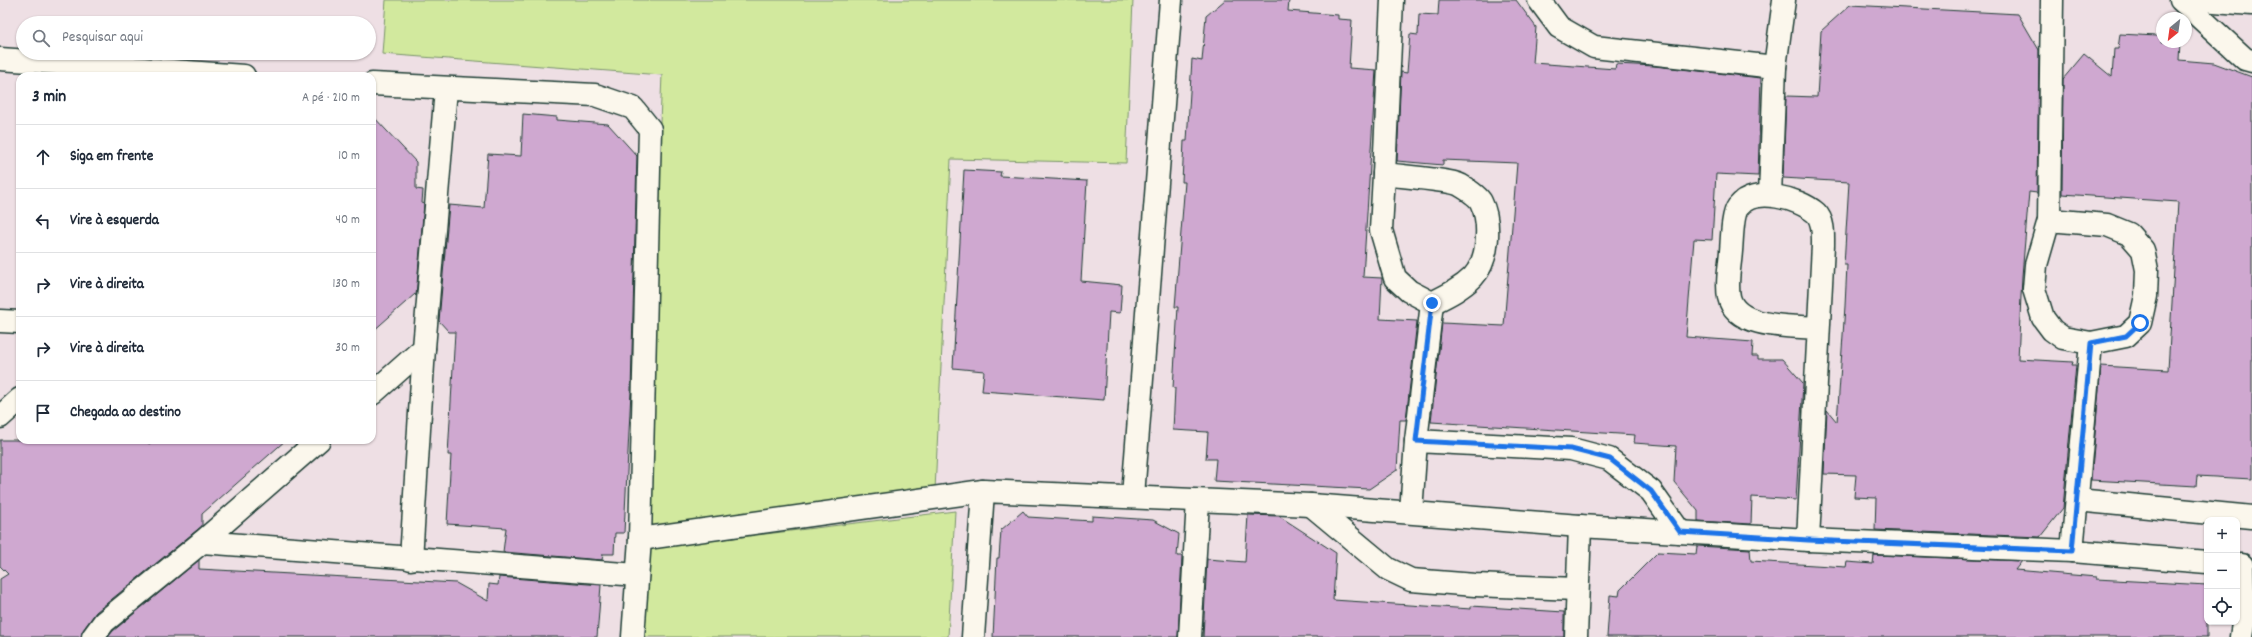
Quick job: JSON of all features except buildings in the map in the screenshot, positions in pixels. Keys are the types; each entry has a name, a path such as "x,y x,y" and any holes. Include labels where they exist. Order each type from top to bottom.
{"street":[{"path":"1134,496 1171,0"},
{"path":"1392,0 1381,230 1395,278 1409,291 1432,303"},
{"path":"1539,0 1560,26 1594,46 1775,67"},
{"path":"1770,195 1775,67 1784,0"},
{"path":"2049,220 2107,224 2129,234 2144,250 2147,270 2146,296 2140,323 2126,336 2091,343 2063,338 2052,330 2043,318 2034,289 2036,265 2049,220 2052,0"},
{"path":"2181,0 2245,59 2252,61"},
{"path":"2202,0 2252,4"},
{"path":"0,59 181,72"},
{"path":"376,84 446,89 595,95 633,108 650,130 640,540 636,576 633,637"},
{"path":"411,559 424,348 446,89"},
{"path":"1384,174 1458,184 1481,200 1485,216 1487,237 1482,261 1474,276 1460,288 1432,303"},
{"path":"1808,540 1818,328 1822,228 1816,214 1800,204 1770,195 1753,196 1746,200 1735,212 1728,283 1729,298 1735,309 1757,322 1818,328"},
{"path":"1411,512 1416,441 1432,303"},
{"path":"0,321 16,322"},
{"path":"2072,551 2091,343"},
{"path":"376,390 424,348"},
{"path":"0,417 16,403"},
{"path":"1416,441 1571,449 1610,459 1651,491 1680,532"},
{"path":"93,637 104,622 202,542 314,444"},
{"path":"973,637 983,491"},
{"path":"640,540 983,491 1134,496 1198,501 1311,505 1580,526 1808,540 2072,551 2204,562"},
{"path":"2077,500 2252,517"},
{"path":"1190,637 1198,501"},
{"path":"1311,505 1388,569 1410,580 1475,585 1576,589"},
{"path":"1576,637 1576,589 1580,526"},
{"path":"202,542 636,576"},
{"path":"2241,637 2244,618 2244,565"}],"green space":[{"path":"386,0 1133,0 1126,163 951,159 935,490 643,527 662,75 382,54"},
{"path":"955,511 948,637 638,637 642,549"}],"route":[{"path":"1432,303 1416,441 1571,449 1610,459 1651,491 1680,532 1808,540 2072,551 2091,343 2126,336 2140,323"}]}
